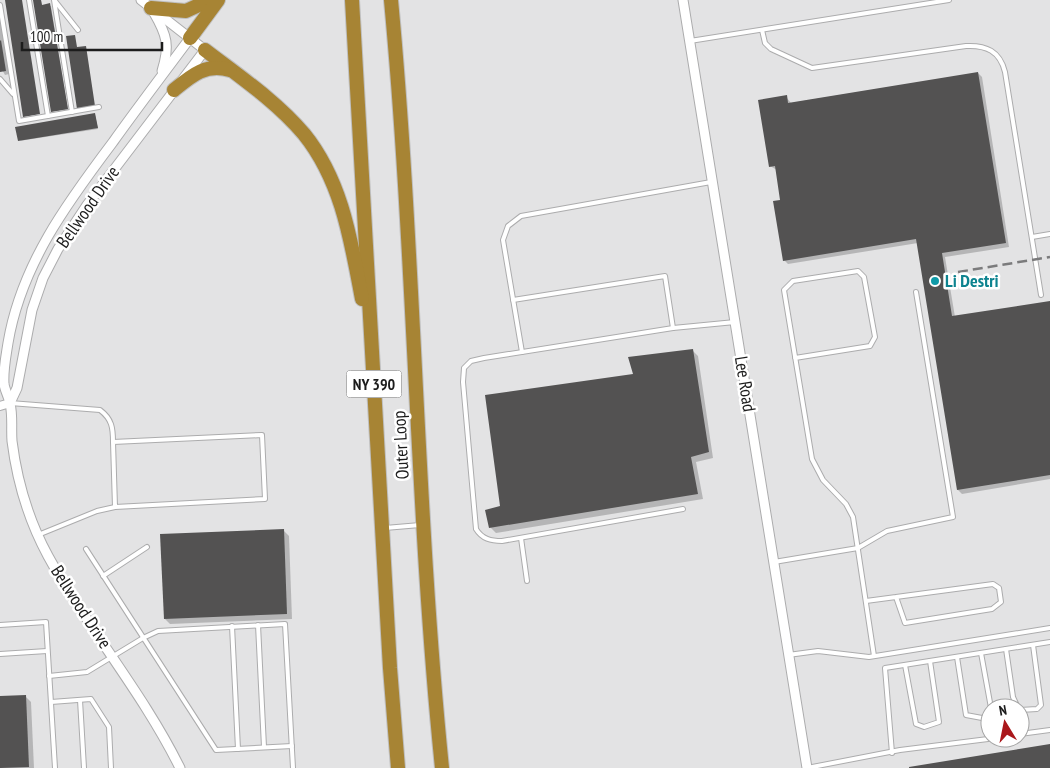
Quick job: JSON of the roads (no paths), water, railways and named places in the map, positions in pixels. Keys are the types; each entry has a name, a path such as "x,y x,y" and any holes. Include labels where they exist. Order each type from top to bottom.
{"highway":[{"path":"146,4 186,10 210,0"},
{"path":"190,38 218,0"},
{"name":"Outer Loop","path":"352,0 382,528 398,768"},
{"name":"Outer Loop","path":"393,0 442,768"},
{"path":"205,50 293,122 308,140 328,172 350,235 374,370"},
{"path":"174,90 199,70 214,67 231,70"}],"street":[{"name":"Lee Road","path":"683,0 807,768"},
{"path":"146,4 205,50"},
{"path":"146,4 166,35 167,49 158,80"},
{"name":"Bellwood Drive","path":"10,403 2,390 12,323 36,257 71,199 190,38"},
{"name":"Bellwood Drive","path":"180,768 159,728 62,578 38,535 26,504 17,470 11,429 10,403 17,388 24,342 32,310 54,256 87,205 205,50"},
{"path":"2,390 17,388"},
{"path":"0,406 10,403"}],"lane":[{"path":"29,0 48,116"},
{"path":"54,0 72,112"},
{"path":"54,0 78,30"},
{"path":"690,41 949,0"},
{"path":"0,5 19,121 99,108"},
{"path":"762,30 765,43 771,49 812,68 959,46 978,46 993,51 1003,62 1005,72 1041,295"},
{"path":"0,79 15,96"},
{"path":"522,352 504,240 508,226 521,216 712,182"},
{"path":"1032,237 1050,234"},
{"path":"795,358 870,346 875,336 864,277 858,271 793,281 784,290 795,358 812,459 823,480 851,511 874,656"},
{"path":"513,300 665,276 673,328"},
{"path":"774,562 858,548 887,531 953,517 916,292"},
{"path":"683,509 521,538 494,541 480,535 476,529 463,382 464,368 471,361 522,352 673,328 735,322"},
{"path":"10,403 100,410 109,417 113,428 115,507"},
{"path":"38,535 97,511 115,507 265,500 262,435 113,442"},
{"path":"382,528 425,524"},
{"path":"521,538 527,581"},
{"path":"103,576 147,548"},
{"path":"86,549 216,750 292,746"},
{"path":"866,601 993,584 999,588 1001,602 992,609 905,623 896,597"},
{"path":"0,625 46,622 55,768"},
{"path":"49,676 87,672 143,638 163,630 285,624 293,768"},
{"path":"258,625 264,747"},
{"path":"232,626 238,749"},
{"path":"788,655 818,651 874,656 1050,628"},
{"path":"892,752 885,668 1050,642"},
{"path":"1030,709 1036,709 1041,705 1033,645"},
{"path":"1006,649 1014,698"},
{"path":"0,654 48,651"},
{"path":"981,653 988,698"},
{"path":"957,657 966,715 980,718"},
{"path":"905,665 916,724 924,727 939,722 930,661"},
{"path":"51,702 90,699 109,727 111,768"},
{"path":"80,700 84,768"},
{"path":"1030,733 1050,730"},
{"path":"807,768 892,752 980,740"}],"railway":[{"path":"958,272 1050,257"}],"place":[{"name":"Li Destri","path":"935,281"}]}
